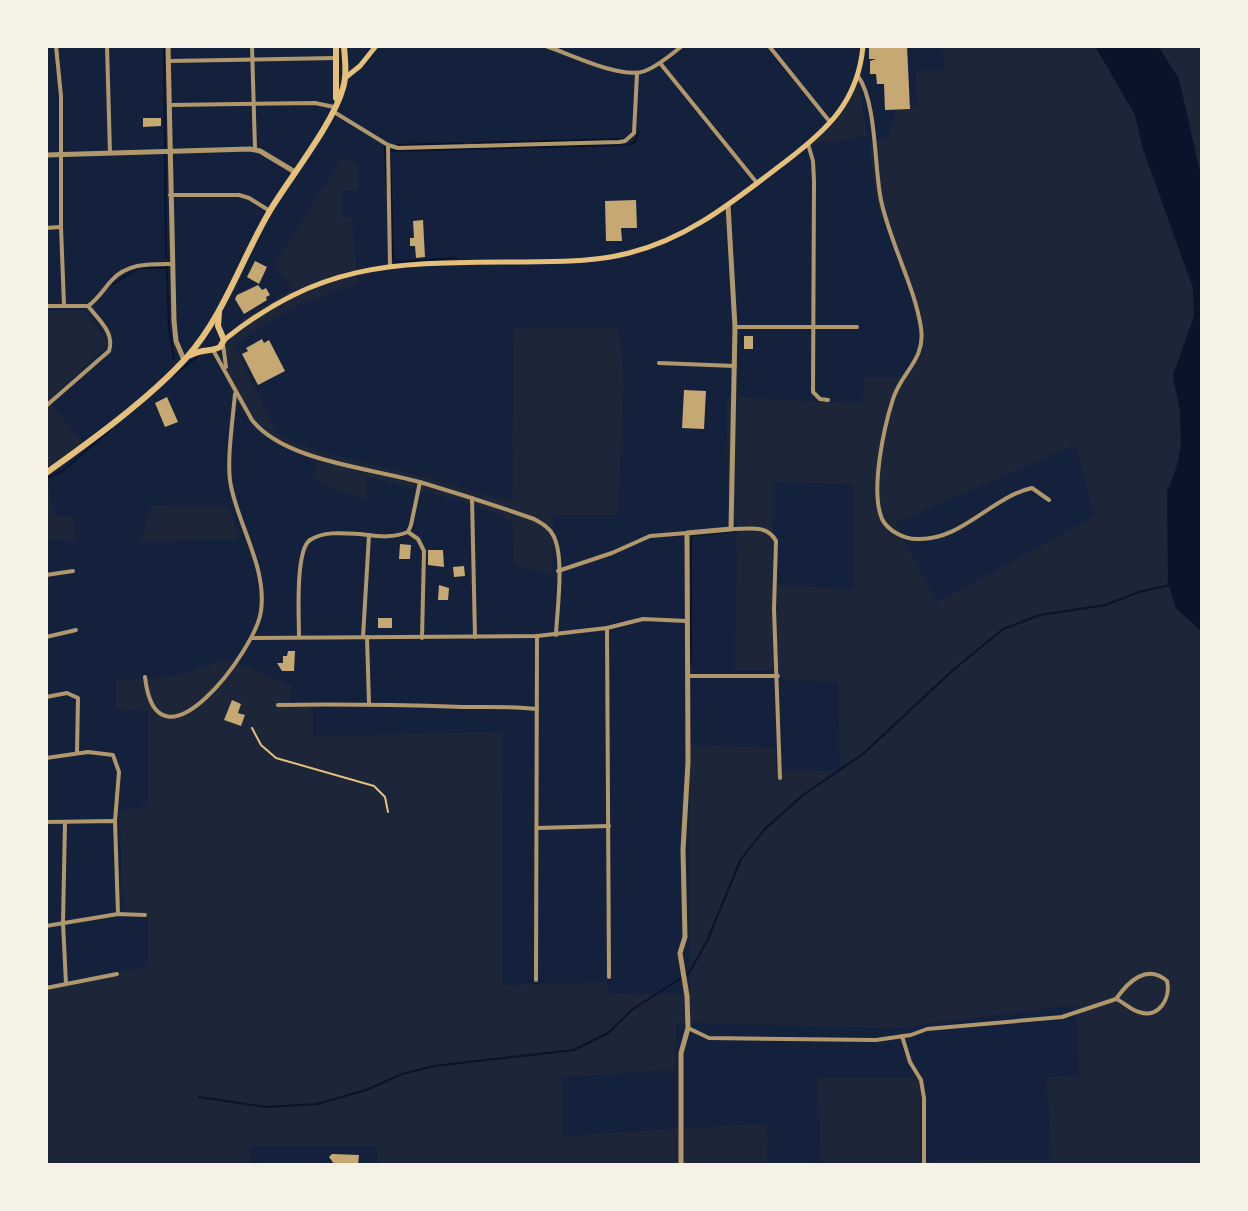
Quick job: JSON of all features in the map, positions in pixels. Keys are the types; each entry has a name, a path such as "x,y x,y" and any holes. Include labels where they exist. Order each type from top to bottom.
{"highway":[{"path":"334,107 336,46"},
{"path":"186,358 220,309 270,211 334,107 344,79 344,46"},
{"path":"46,473 129,409 186,358 201,349 211,350 223,342 220,309"},
{"path":"204,332 212,328 220,331"},
{"path":"204,332 202,343 211,350"}],"main road":[{"path":"344,79 360,66 376,46"},
{"path":"223,342 243,324 278,301 323,280 390,266 600,259 629,253 703,223 808,144 830,123 845,105 858,76 863,46"},
{"path":"220,331 243,324"}],"street":[{"path":"56,46 61,96 64,305"},
{"path":"107,46 110,153"},
{"path":"168,46 175,334 186,358"},
{"path":"252,46 255,149"},
{"path":"546,46 617,71 637,74 660,63 682,46"},
{"path":"769,46 830,123"},
{"path":"168,61 336,58"},
{"path":"660,63 757,183"},
{"path":"169,105 315,103 334,107 388,145 398,148 625,141 631,137 635,127 637,74"},
{"path":"858,76 865,88 881,200 921,328 921,351 893,396 887,424 878,484 883,520 899,536 919,539 952,532 1016,492 1032,488 1049,500"},
{"path":"808,144 814,181 813,392 820,399 828,400"},
{"path":"388,145 390,266"},
{"path":"46,155 255,149 295,172"},
{"path":"170,195 245,196 270,211"},
{"path":"728,205 735,327 731,529"},
{"path":"46,228 61,227"},
{"path":"46,306 88,306 114,278 130,268 145,264 172,264"},
{"path":"46,406 109,351 111,339 108,332 88,306"},
{"path":"735,327 857,327"},
{"path":"223,342 226,370"},
{"path":"211,350 226,370 258,428 286,445 472,498 545,525 556,543 556,635"},
{"path":"659,363 735,366"},
{"path":"145,677 147,693 155,708 171,716 188,713 206,699 252,638 261,614 262,585 230,483 235,391"},
{"path":"408,532 420,482"},
{"path":"472,498 475,637"},
{"path":"558,571 650,536 731,529 764,529 772,532 776,541 774,609 780,778"},
{"path":"299,637 301,562 306,543 312,538 333,533 393,538 408,532"},
{"path":"408,532 418,539 424,551 422,638"},
{"path":"681,1165 681,1053 688,1028 680,953 685,937 683,850 688,762 687,533"},
{"path":"369,535 365,637 369,703"},
{"path":"46,575 73,571"},
{"path":"252,638 537,636 607,628 643,619 687,621"},
{"path":"607,628 609,977"},
{"path":"46,637 76,630"},
{"path":"536,980 537,636"},
{"path":"687,676 778,676"},
{"path":"46,697 67,693 78,698 77,752"},
{"path":"278,705 507,705 537,709"},
{"path":"46,758 77,752 106,752 117,760 118,914"},
{"path":"46,822 115,821"},
{"path":"65,822 63,923 66,984"},
{"path":"537,828 609,826"},
{"path":"46,926 118,914 145,915"},
{"path":"46,988 117,974"},
{"path":"688,1028 709,1038 876,1040 970,1023 1062,1017 1116,999 1131,980 1143,974 1155,974 1167,981 1169,992 1165,1001 1158,1010 1147,1014 1137,1012 1116,999"},
{"path":"902,1036 910,1062 921,1080 924,1165"}],"path":[{"path":"252,728 261,745 276,758 374,786 385,797 388,812"}],"shaded area":[{"path":"943,46 1095,46 1135,115 1143,149 1193,288 1194,316 1173,382 1180,411 1181,445 1167,498 1168,583 1176,608 1202,632 1202,1165 821,1165 818,1078 921,1078 920,1161 1052,1159 1046,1077 1079,1076 1076,1005 895,1028 676,1023 675,1070 563,1077 563,1136 767,1123 768,1165 378,1165 377,1146 251,1146 251,1165 46,1165 46,988 148,966 148,914 124,911 119,812 148,805 148,711 116,709 116,679 172,676 226,659 292,685 289,706 313,707 313,736 502,732 503,985 607,982 609,994 690,993 690,745 776,748 776,770 840,771 838,682 782,680 780,670 735,670 737,519 729,518 726,397 863,403 864,377 900,377 918,358 923,347 913,298 878,206 868,143 886,139 897,107 917,106 916,71 944,70","holes":["1075,445 1095,516 937,602 895,523","773,482 853,484 853,590 772,584"]},
{"path":"1095,46 1158,46 1179,79 1202,181 1202,632 1176,608 1168,583 1167,491 1177,467 1181,445 1180,411 1173,375 1194,316 1193,288 1143,149 1135,115"},
{"path":"1158,46 1202,46 1202,181 1179,79"},
{"path":"858,75 867,136 806,146 835,119"},
{"path":"342,157 358,164 358,190 342,190 341,217 352,217 358,285 293,309 234,345 276,432 315,450 506,501 512,498 514,328 618,328 624,373 618,515 554,515 552,576 514,564 512,521 464,502 368,477 365,500 315,481 316,456 267,436 248,418 232,391 223,372 230,367 225,346 245,328 239,321 293,289 274,266"},
{"path":"84,310 109,343 48,401 83,442 46,470 46,311"},
{"path":"47,479 54,515 75,517 75,541 46,540"},
{"path":"228,505 240,540 140,541 151,506"}],"building":[{"path":"869,46 907,46 910,109 885,110 884,84 877,84 876,74 870,74 870,61 876,59 869,59"},
{"path":"143,118 161,118 161,126 143,127"},
{"path":"636,200 637,228 621,228 622,241 606,241 605,201"},
{"path":"423,220 425,257 416,258 415,246 410,246 410,238 414,238 413,221"},
{"path":"255,261 267,267 259,284 247,277"},
{"path":"258,285 262,290 266,288 270,295 244,314 235,299"},
{"path":"744,336 753,336 753,349 744,349"},
{"path":"262,339 264,343 269,340 285,371 258,385 242,354"},
{"path":"684,390 706,391 704,429 682,428"},
{"path":"167,397 178,422 165,427 155,403"},
{"path":"400,544 411,545 410,559 399,559"},
{"path":"428,550 443,550 444,567 428,565"},
{"path":"464,566 465,576 454,577 453,567"},
{"path":"439,585 449,588 448,600 438,600"},
{"path":"378,618 392,618 392,628 378,628"},
{"path":"288,651 295,651 294,671 282,671 277,663 283,663 283,656 287,656"},
{"path":"232,700 241,704 238,713 245,715 241,726 224,720"},
{"path":"332,1154 359,1155 358,1165 335,1165 329,1157"}],"waterway":[{"path":"164,46 166,258"},
{"path":"457,258 395,262 390,151 628,145 635,142 639,132"},
{"path":"474,143 624,139"},
{"path":"396,145 463,143"},
{"path":"385,146 387,190"},
{"path":"167,267 169,329 174,359"},
{"path":"113,284 139,268 165,268"},
{"path":"174,375 201,354"},
{"path":"46,479 64,470 111,429"},
{"path":"691,665 691,539 694,535 729,532"},
{"path":"199,1097 266,1107 317,1104 434,1066 574,1050 608,1033 633,1009 689,973 707,941 741,859 764,830 803,795 863,754 953,670 1003,629 1040,615 1105,605 1139,592 1170,585"}]}
